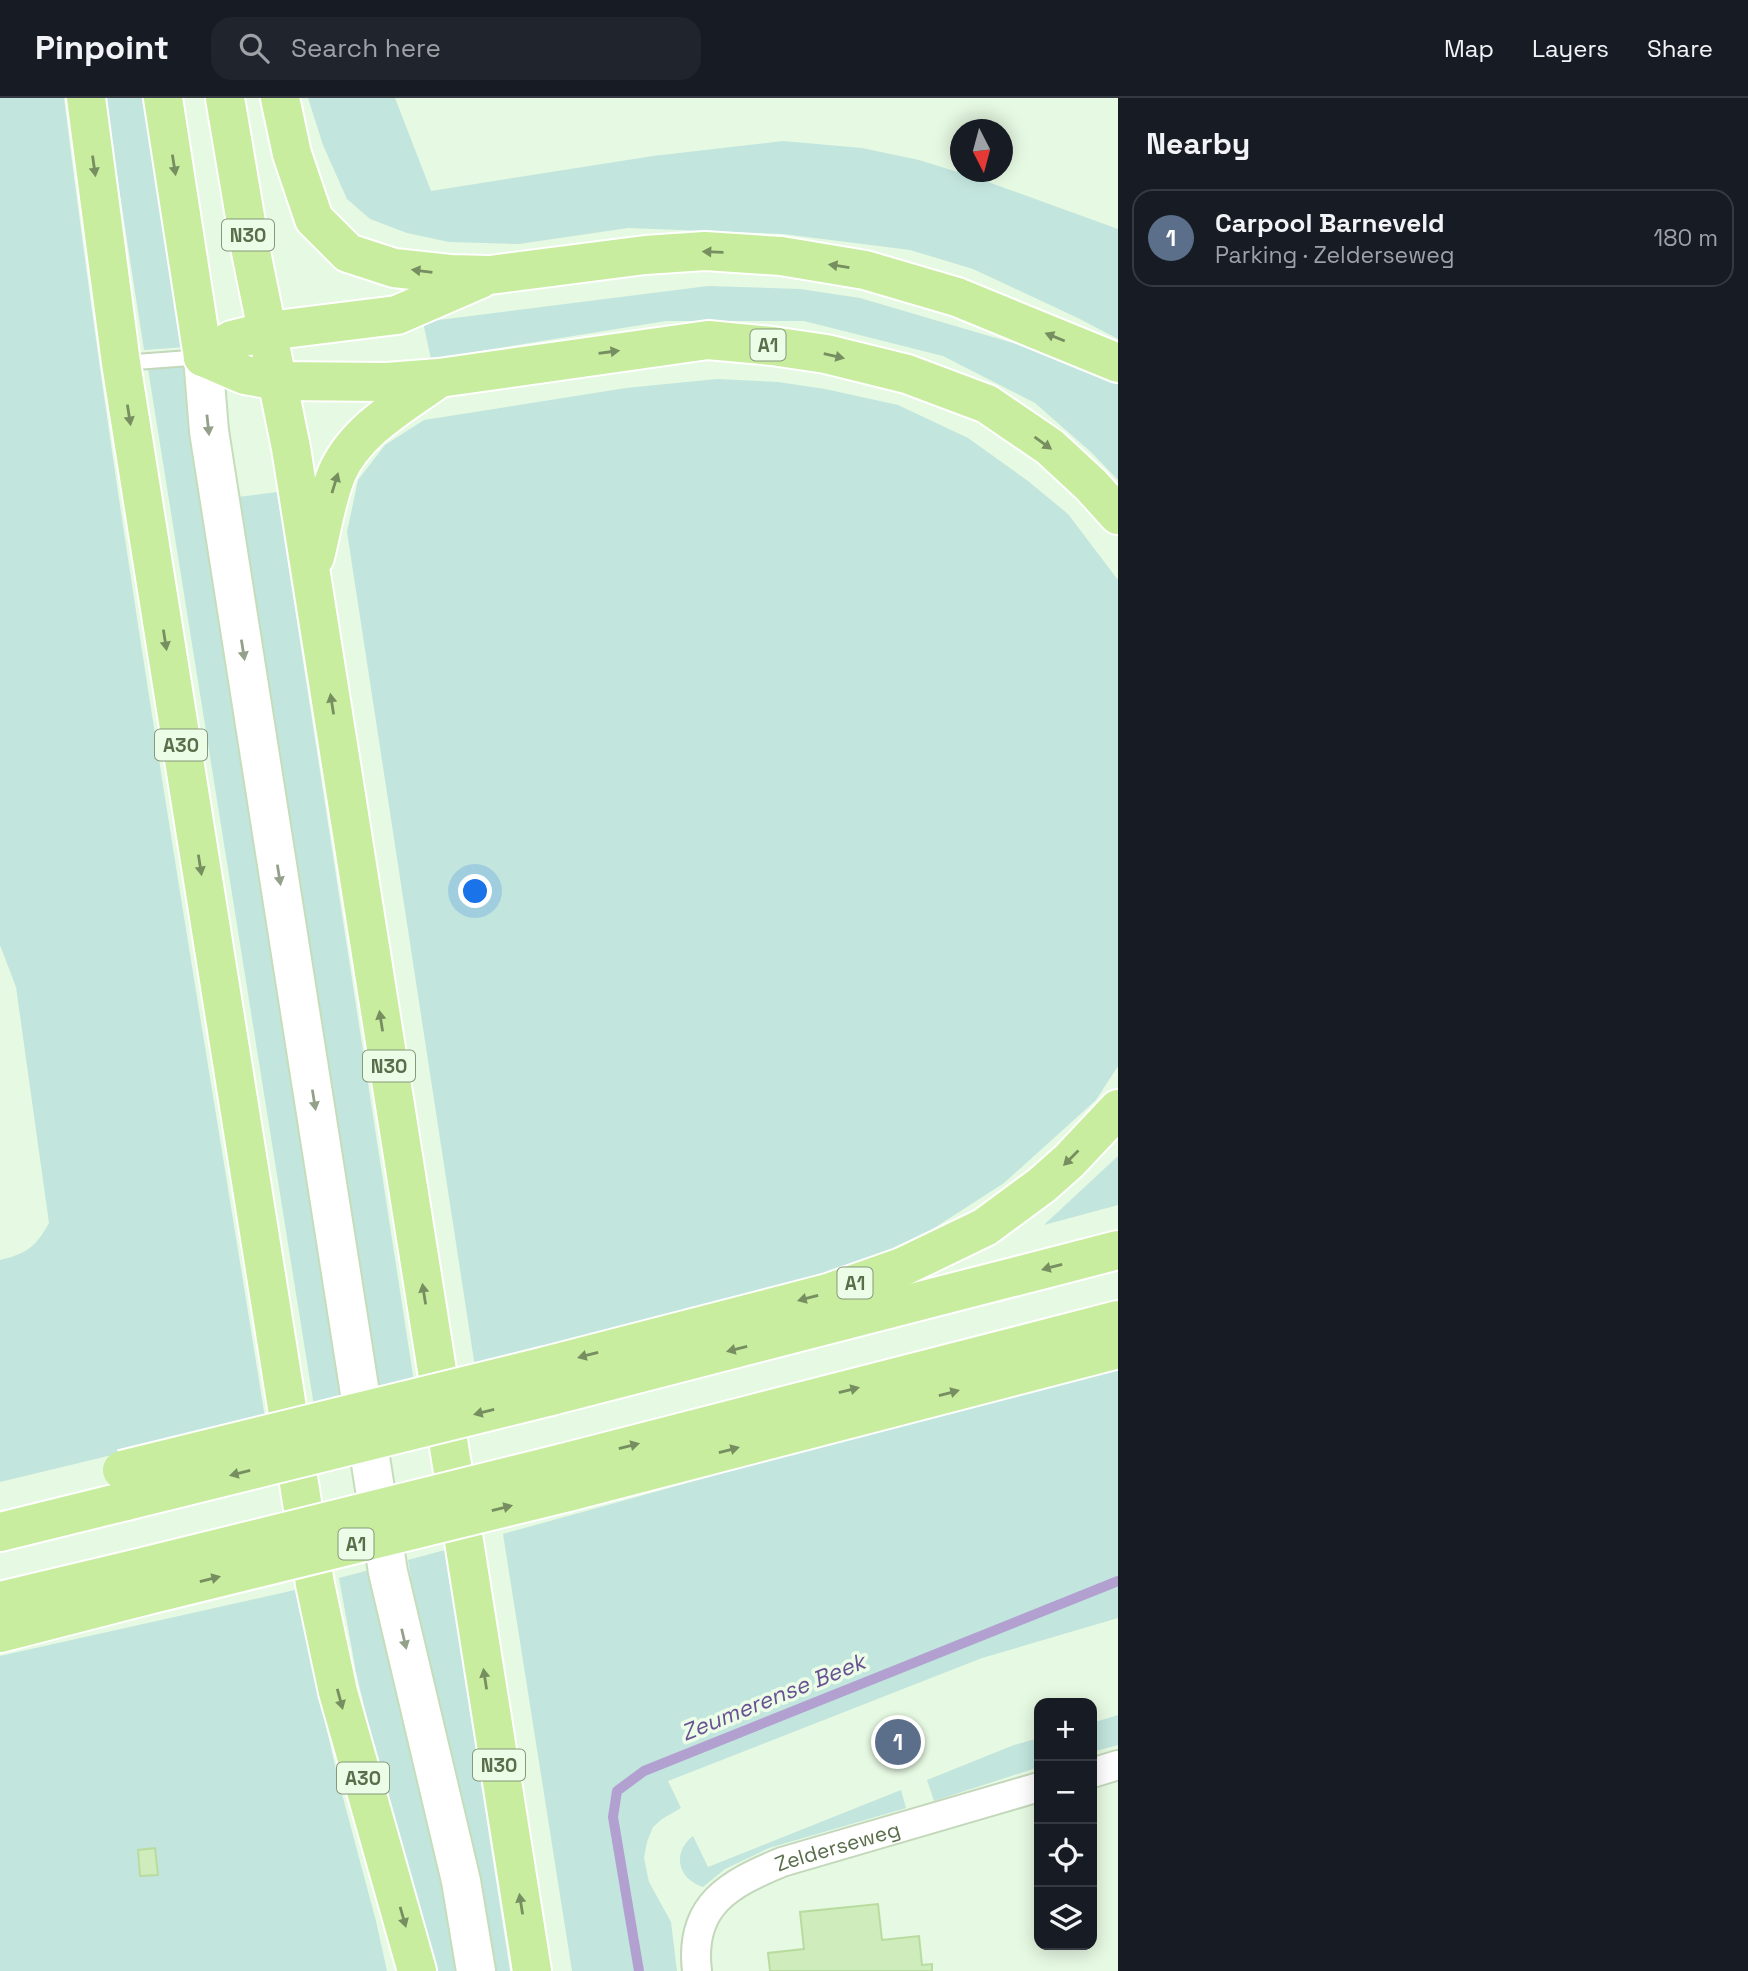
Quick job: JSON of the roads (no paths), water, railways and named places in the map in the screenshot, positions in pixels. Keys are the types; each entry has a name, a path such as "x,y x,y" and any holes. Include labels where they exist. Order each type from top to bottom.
{"highway":[{"name":"A30","path":"86,98 121,363 316,1584 338,1692 417,1971"},
{"path":"163,98 203,357"},
{"name":"N30","path":"225,98 251,252 279,381 311,573 532,1971"},
{"path":"280,98 292,154 314,219 348,253 394,268 490,275 669,253 705,251 781,256 865,270 957,297 1118,363"},
{"path":"203,357 232,340 268,331 397,315 490,275"},
{"name":"A1","path":"279,381 387,382 439,378 708,340 772,345 826,354 907,374 987,404 1050,447 1091,485 1118,515"},
{"path":"203,357 245,375 279,381"},
{"name":"N30","path":"311,573 337,474 355,443 439,378"},
{"name":"A1","path":"548,1381 828,1293 901,1267 985,1227 1042,1185 1069,1161 1118,1109"},
{"name":"A1","path":"0,1532 80,1512 124,1486 548,1381 1118,1250"},
{"name":"A1","path":"565,1478 1118,1321"},
{"name":"A1","path":"0,1633 141,1582 565,1478 1118,1349"},
{"name":"A1","path":"0,1601 141,1582"}],"main road":[{"path":"203,357 209,430 388,1572 461,1881 476,1971"}],"street":[{"path":"1097,1771 1118,1765"},
{"name":"Zelderseweg","path":"697,1971 697,1941 705,1917 717,1898 743,1878 796,1858 1034,1788"}],"lane":[{"path":"121,363 203,357"}],"waterway":[{"name":"Zeumerense Beek","path":"639,1971 613,1817 617,1791 644,1771 1118,1581"}],"place":[{"name":"Carpool Barneveld","path":"898,1742"}]}
